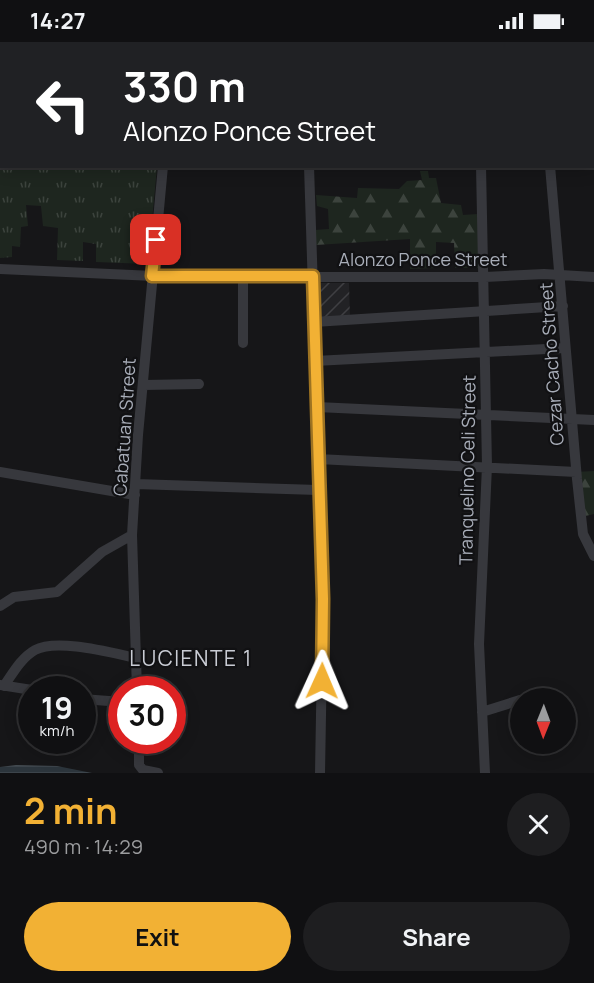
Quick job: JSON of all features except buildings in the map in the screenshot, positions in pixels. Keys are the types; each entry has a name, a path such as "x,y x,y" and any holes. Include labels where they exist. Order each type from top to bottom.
{"street":[{"name":"Cabatuan Street","path":"138,676 132,535 163,168"},
{"path":"309,168 323,599 320,773"},
{"name":"Tranquelino Celi Street","path":"481,168 487,466 479,644 485,773"},
{"name":"Cezar Cacho Street","path":"550,168 576,472 583,534 594,556"},
{"name":"Alonzo Ponce Street","path":"0,269 152,276 561,274 594,277"},
{"path":"243,275 243,343"},
{"path":"314,322 563,306"},
{"path":"315,362 565,348"},
{"path":"144,385 199,384"},
{"path":"317,407 594,420"},
{"path":"318,459 576,472"},
{"path":"0,472 135,490 318,490"},
{"path":"0,606 14,597 57,592 102,552 132,535"},
{"path":"18,688 2,685 20,662 34,651 46,646 78,648 137,657"},
{"path":"482,712 510,703"},
{"path":"139,754 139,765 143,770 158,773"}],"shaded area":[{"path":"319,283 349,283 350,318 319,318"},
{"path":"57,766 92,773 0,773 0,767"}],"green space":[{"path":"0,168 157,168 148,264 96,262 96,244 83,242 83,261 57,260 58,228 43,226 41,206 26,205 28,226 21,227 20,247 12,246 12,257 0,258"},
{"path":"420,171 428,171 429,178 436,178 441,203 461,205 463,215 478,214 481,268 455,268 454,243 436,242 436,268 410,269 410,239 316,245 315,230 329,229 328,209 317,206 316,195 357,198 358,188 399,189 407,181 422,180"},
{"path":"594,471 594,514 581,517 576,472"}],"district":[{"name":"LUCIENTE 1","path":"191,658"}],"route":[{"path":"156,240 152,276 313,276 323,599 322,681"}]}
